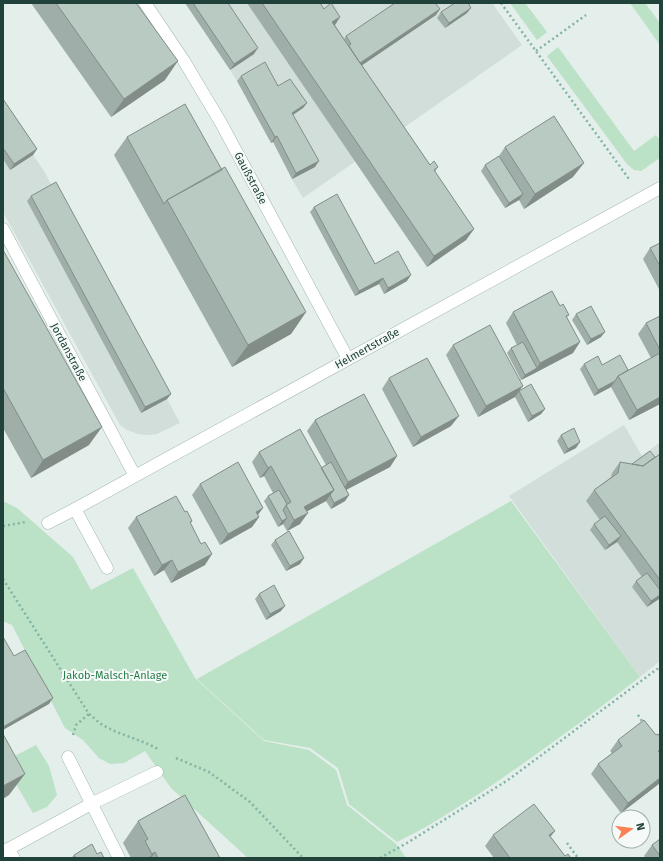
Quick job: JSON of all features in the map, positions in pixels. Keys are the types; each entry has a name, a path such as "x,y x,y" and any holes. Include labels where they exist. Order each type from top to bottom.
{"street":[{"name":"Gaußstraße","path":"145,3 184,61 221,123 348,359"},
{"name":"Helmertstraße","path":"48,523 660,188"},
{"name":"Jordanstraße","path":"3,229 135,476"},
{"path":"75,509 107,568"},
{"path":"68,758 119,858"},
{"path":"8,853 91,804 157,772"}],"path":[{"path":"501,3 642,198"},
{"path":"536,51 586,15"},
{"path":"3,579 89,714 100,724 146,742 163,751"},
{"path":"380,858 407,843 508,780 660,667"},
{"path":"638,715 647,727"},
{"path":"175,758 209,772 250,802 303,858"},
{"path":"567,844 578,858"}],"shaded area":[{"path":"220,3 492,3 522,45 303,198 292,179 314,167 261,68 237,81 230,70 254,54"},
{"path":"3,110 44,171 180,423 157,434 148,435 138,434 127,430 120,425 3,212"},
{"path":"624,425 642,456 660,442 660,661 640,677 509,496"}],"green space":[{"path":"510,3 525,3 547,32 537,40"},
{"path":"630,3 645,3 660,23 660,45"},
{"path":"558,47 634,151 656,135 660,140 660,158 641,171 634,170 627,164 547,56"},
{"name":"Jakob-Malsch-Anlage","path":"3,501 17,508 73,557 91,590 133,568 195,678 264,741 309,750 336,770 347,805 396,844 406,858 248,858 171,788 145,751 124,763 110,764 99,758 83,740 65,728 12,625 3,621"},
{"path":"511,501 640,677 566,733 465,803 429,825 397,842 349,804 338,768 310,748 264,740 197,679"},
{"path":"36,745 49,766 57,795 47,807 33,813 3,762"}],"building":[{"path":"56,3 136,3 178,61 124,99"},
{"path":"193,3 228,3 258,48 234,64"},
{"path":"262,3 320,3 324,9 331,3 340,17 332,22 430,165 434,161 438,167 434,170 474,229 434,256"},
{"path":"395,3 435,3 440,9 360,63 349,46 351,44 346,36"},
{"path":"455,3 468,3 471,8 449,23 441,12"},
{"path":"265,62 278,86 290,79 307,103 292,113 319,161 296,173 277,136 275,137 241,76"},
{"path":"3,99 37,149 14,164 3,148"},
{"path":"185,104 222,170 167,200 164,204 127,137"},
{"path":"554,116 584,163 535,194 505,147"},
{"path":"499,156 523,194 509,203 485,165"},
{"path":"225,167 306,312 248,345 167,200"},
{"path":"56,182 171,394 145,407 31,196"},
{"path":"337,194 375,264 398,251 411,275 388,288 383,278 359,291 314,207"},
{"path":"660,243 660,266 650,248"},
{"path":"3,250 102,427 43,460 3,388"},
{"path":"552,291 560,306 563,304 569,315 566,316 580,342 540,363 513,312"},
{"path":"591,306 605,332 591,339 576,314"},
{"path":"660,316 660,350 646,323"},
{"path":"490,325 523,386 486,406 453,345"},
{"path":"523,342 537,368 525,375 511,348"},
{"path":"660,353 660,397 637,410 618,376"},
{"path":"620,355 628,370 618,376 615,381 598,390 584,364 598,356 602,365"},
{"path":"427,358 459,416 421,437 389,378"},
{"path":"531,384 545,409 532,416 519,391"},
{"path":"364,394 397,456 348,482 315,420"},
{"path":"574,428 580,442 568,449 561,435"},
{"path":"300,429 334,490 304,507 308,513 294,520 286,505 291,502 271,466 268,468 259,452"},
{"path":"650,451 655,457 643,466 632,464"},
{"path":"660,454 660,580 594,490 618,473 620,462 643,466"},
{"path":"238,462 263,508 256,512 259,517 228,534 200,484"},
{"path":"331,462 349,495 334,503 330,495 334,490 321,468"},
{"path":"279,490 287,504 283,510 287,518 282,521 268,496"},
{"path":"176,496 185,512 187,511 192,521 190,522 201,544 205,542 212,554 178,572 172,560 162,565 136,517"},
{"path":"605,516 621,536 609,545 594,524"},
{"path":"289,531 304,558 290,566 275,540"},
{"path":"647,573 660,590 660,595 651,601 636,581"},
{"path":"274,585 285,606 270,614 259,594"},
{"path":"3,637 14,656 25,650 53,698 3,727"},
{"path":"644,720 656,735 658,734 660,737 660,750 658,751 660,753 660,778 628,803 598,764 622,746 618,740"},
{"path":"3,734 25,774 3,786"},
{"path":"185,795 220,858 158,858 155,852 152,854 145,841 148,839 138,821"},
{"path":"534,804 555,831 549,835 565,856 568,854 571,858 510,858 493,835"},
{"path":"660,839 660,856 652,845"},
{"path":"92,844 97,854 101,852 104,858 76,858 74,855"}]}
